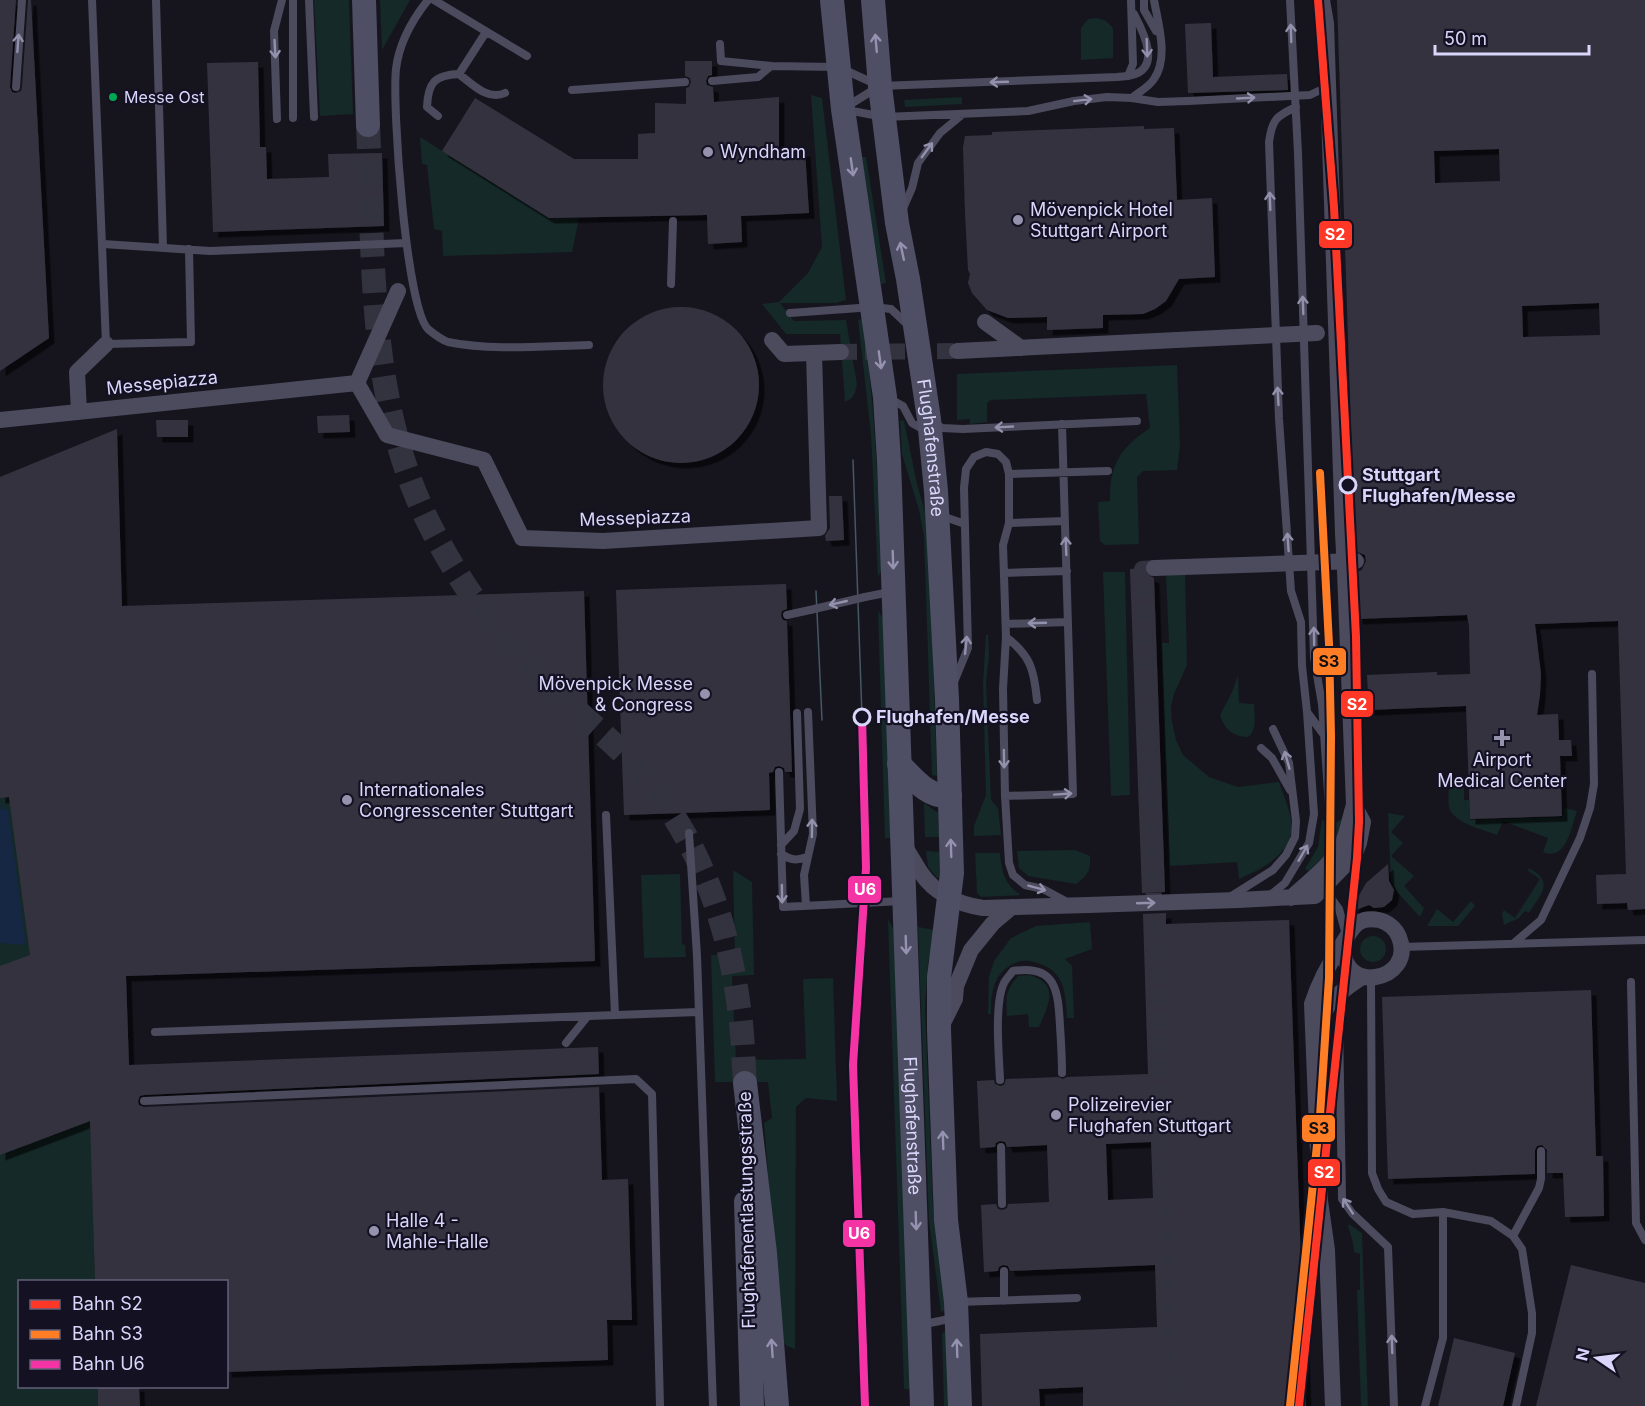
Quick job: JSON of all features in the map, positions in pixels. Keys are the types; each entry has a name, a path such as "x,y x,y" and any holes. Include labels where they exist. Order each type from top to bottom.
{"main road":[{"path":"364,0 368,125"},
{"name":"Flughafenstraße","path":"832,0 843,109 885,397 894,592 922,1406"},
{"name":"Flughafenstraße","path":"873,0 880,86 897,223 930,427 938,515 947,699 952,873 939,977 939,1030 946,1220 956,1310 960,1406"},
{"path":"899,764 921,786 938,797 950,796"},
{"name":"Flughafenentlastungsstraße","path":"752,1406 746,1260 745,1083 765,1253 777,1406"}],"street":[{"path":"950,899 983,908 1291,898 1325,867 1344,840 1354,805 1326,23 1322,0"},
{"path":"357,383 398,291"},
{"path":"985,322 1021,348"},
{"path":"957,351 1311,334"},
{"path":"772,340 784,354 841,352"},
{"name":"Messepiazza","path":"79,412 77,372 106,344"},
{"name":"Messepiazza","path":"0,420 357,383 387,435 484,460 522,538 603,541 819,528 814,352"},
{"path":"1154,568 1356,561"},
{"name":"Flughafenstraße","path":"903,844 922,874 950,899"},
{"path":"939,1030 955,999 956,986 971,950 993,922 1012,907"},
{"path":"1314,1032 1324,1009 1340,992 1366,978 1381,977 1389,973 1401,957 1399,937 1387,923 1377,920 1359,923 1345,938 1320,978 1312,1004 1320,1201 1327,1250 1333,1406"},
{"path":"1345,938 1342,950 1348,966 1366,978"}],"lane":[{"path":"16,87 22,0"},
{"path":"92,0 106,344 191,342 189,249"},
{"path":"156,0 163,246"},
{"path":"277,119 274,31 282,0"},
{"path":"309,0 314,117"},
{"path":"428,0 415,16 402,42 396,69 396,105 406,243 416,303 426,328 445,341 501,346 589,345"},
{"path":"434,0 527,56"},
{"path":"1128,76 1133,64 1131,0"},
{"path":"1144,0 1144,10 1160,36"},
{"path":"1132,98 1153,81 1161,64 1160,36 1154,0"},
{"path":"1290,0 1311,334 1314,657 1322,704 1330,821"},
{"path":"293,118 294,1"},
{"path":"720,44 721,61 771,66 838,67 880,86 1128,76 1139,74 1144,70 1148,52 1146,38 1132,10"},
{"path":"459,74 486,32"},
{"path":"712,81 758,77 771,66"},
{"path":"438,116 428,107 428,91 437,79 445,75 459,74 489,94 496,96 505,93"},
{"path":"572,90 685,82"},
{"path":"843,109 880,86"},
{"path":"843,109 884,117 963,114 1028,111 1081,100 1132,98 1158,102 1310,95 1327,87"},
{"path":"1267,898 1285,883 1309,843 1314,814 1302,666 1301,622 1291,591 1275,336 1269,142 1271,125 1281,113 1296,107"},
{"path":"897,223 912,188 918,164 940,133 963,114"},
{"path":"671,284 673,221"},
{"path":"103,244 210,250 406,243"},
{"path":"790,313 873,307 891,309 916,333"},
{"path":"885,397 903,406 912,423 930,427 1137,421"},
{"path":"1005,796 1073,794 1062,424"},
{"path":"947,699 968,648 964,524 966,469 974,457 986,453 998,454 1006,462 1009,474 1009,523 1003,544 1006,624 1003,689 1005,796 1009,863 1013,875 1025,885 1043,889 1081,905"},
{"path":"1009,474 1108,471"},
{"path":"938,515 964,524"},
{"path":"1009,523 1065,521"},
{"path":"1004,573 1066,571"},
{"path":"787,615 894,592"},
{"path":"1006,624 1068,622"},
{"path":"1006,637 1020,648 1030,663 1037,700"},
{"path":"1514,943 1541,921 1576,847 1590,808 1594,784 1592,674"},
{"path":"806,906 804,875 813,834 808,712"},
{"path":"1307,712 1324,735"},
{"path":"781,850 794,831 801,809 797,713"},
{"path":"1231,901 1273,870 1286,855 1295,837 1296,821 1289,763 1273,729"},
{"path":"1261,748 1272,758 1292,793"},
{"path":"779,772 783,907 904,901"},
{"path":"606,815 615,1016"},
{"path":"689,833 697,956 713,1406"},
{"path":"781,850 791,860 807,857"},
{"path":"1329,895 1339,909 1345,938"},
{"path":"1401,947 1645,940"},
{"path":"1000,1080 1000,993 1004,982 1013,971 1028,969 1043,973 1053,981 1059,997 1062,1073"},
{"path":"1366,978 1372,1173 1386,1202 1413,1214 1443,1212 1491,1221 1514,1236 1522,1249 1532,1313 1532,1333 1516,1406"},
{"path":"1631,982 1636,1224 1645,1240"},
{"path":"155,1032 698,1012"},
{"path":"566,1043 587,1017"},
{"path":"1339,1022 1342,1199 1352,1213 1389,1247 1394,1406"},
{"path":"144,1101 636,1078 652,1094 660,1406"},
{"path":"1001,1147 1002,1204"},
{"path":"1514,1236 1539,1188 1541,1151"},
{"path":"1425,1406 1443,1338 1443,1212"},
{"path":"1004,1271 1005,1301"},
{"path":"919,1325 956,1310 1005,1301 1077,1298"}],"green space":[{"path":"314,0 349,0 353,114 320,116"},
{"path":"380,0 410,0 382,50"},
{"path":"1097,18 1106,21 1113,28 1113,58 1081,60 1081,28 1088,19"},
{"path":"811,95 822,98 846,300 836,303 780,303 794,321 846,320 857,384 854,395 845,402 840,334 786,334 762,304 779,302 808,273 822,247"},
{"path":"962,97 962,104 905,107 904,100"},
{"path":"420,137 549,218 579,218 572,252 443,256 442,231 434,229 427,165 422,164"},
{"path":"861,157 866,157 886,283 881,284"},
{"path":"863,319 877,470 882,562 878,577 871,434 858,320"},
{"path":"1177,365 1180,445 1177,470 1143,471 1137,477 1139,544 1105,545 1100,541 1098,502 1110,501 1112,477 1119,458 1131,442 1150,428 1146,394 991,400 987,403 987,422 970,424 970,419 957,420 957,374"},
{"path":"900,420 904,421 929,535 937,776 932,775 924,536 919,510 902,454"},
{"path":"1103,572 1125,572 1130,795 1111,796"},
{"path":"1185,574 1187,665 1171,706 1176,740 1183,755 1209,777 1238,787 1279,782 1291,821 1292,827 1288,842 1278,856 1263,867 1239,879 1237,862 1170,866 1162,643 1169,643 1166,575"},
{"path":"878,611 883,618 891,838 885,838"},
{"path":"986,635 988,635 989,655 986,683 991,800 998,808 1001,835 974,836 974,826 986,795 983,683"},
{"path":"1238,675 1239,703 1254,704 1254,726 1248,737 1230,731 1224,725 1220,715"},
{"path":"0,721 9,797 81,792 95,1280 18,1280 18,1388 98,1388 98,1406 0,1406"},
{"path":"1449,786 1464,786 1464,800 1469,800 1470,820 1562,817 1564,808 1577,811 1566,842 1557,852 1551,854 1543,852 1548,838 1503,821 1497,835 1458,819 1449,807"},
{"path":"924,803 938,813 939,837 925,837"},
{"path":"1388,813 1405,816 1391,832 1403,843 1391,856 1414,876 1404,886 1424,908 1420,917 1397,892 1391,881"},
{"path":"1343,818 1331,848 1309,871 1305,869 1318,847 1322,820 1334,824"},
{"path":"1075,850 1090,856 1088,872 1076,884 1028,876 1019,868 1017,851"},
{"path":"926,851 940,852 940,876 937,878 928,867"},
{"path":"975,853 1000,853 1007,882 1021,895 981,897 977,893"},
{"path":"1529,868 1542,878 1544,883 1541,894 1529,913 1525,911 1519,918 1504,925 1502,914 1504,910 1515,918 1540,879 1528,871"},
{"path":"733,870 752,882 754,975 732,976 736,1060 806,1059 803,979 833,978 837,1101 806,1098 796,1107 795,1349 787,1346 781,1339 764,1123 772,1118 768,1082 715,1082 711,955 735,955"},
{"path":"680,874 682,944 685,945 686,957 644,958 641,875"},
{"path":"1471,901 1475,906 1458,926 1427,926 1437,909 1453,922"},
{"path":"888,919 895,932 911,1389 904,1389"},
{"path":"1090,922 1092,949 1065,959 1072,966 1074,1018 1067,1018 1063,988 1055,973 1045,966 1028,961 1015,963 1000,974 993,989 991,1014 988,1014 989,977 994,961 1011,938 1036,926"},
{"path":"918,927 935,930 928,963 925,1008 933,1209 946,1310 941,1312 929,1221"},
{"path":"1373,936 1382,940 1386,949 1382,958 1373,962 1364,958 1360,949 1364,940"},
{"path":"1029,975 1039,979 1049,990 1048,1003 1039,1027 1029,1027 1028,1014 1007,1016 1007,999 1011,986 1018,976"},
{"path":"1349,1224 1362,1233 1368,1406 1361,1406 1357,1290 1360,1290 1360,1254 1354,1252"},
{"path":"946,1329 949,1406 944,1406 942,1334"}],"water":[{"path":"0,801 1,809 8,809 26,945 0,943"}],"building":[{"path":"0,0 16,0 10,87 12,92 16,93 21,91 22,87 28,0 31,0 49,338 0,371"},
{"path":"1337,0 1645,0 1645,909 1628,910 1627,903 1597,904 1596,875 1626,874 1618,621 1535,624 1541,674 1537,715 1558,714 1559,740 1571,740 1572,756 1560,756 1562,816 1470,819 1466,706 1369,710 1367,675 1437,672 1437,675 1470,674 1467,615 1357,619 1356,572 1362,570 1366,561 1365,555 1355,551","holes":["1499,149 1500,181 1435,183 1434,151","1599,303 1600,335 1523,337 1522,306"]},
{"path":"1211,23 1213,77 1287,74 1288,90 1188,93 1185,24"},
{"name":"Wyndham","path":"685,61 712,61 712,75 708,76 706,81 707,85 713,87 714,102 779,97 779,153 805,151 809,213 741,216 742,242 708,244 707,215 549,218 442,151 475,98 574,159 638,159 638,134 655,133 655,103 686,104 686,88 691,82 690,78 685,76"},
{"path":"258,62 260,147 266,147 267,179 329,177 328,154 382,153 384,226 213,232 207,63"},
{"path":"1144,126 1144,129 1174,128 1177,200 1212,198 1215,277 1179,279 1166,301 1155,309 1143,314 1103,315 1103,328 1047,330 1047,317 1008,318 987,310 972,293 968,283 970,274 963,147 965,136 992,135 992,132"},
{"path":"681,307 696,308 711,313 736,330 753,355 758,370 758,400 753,415 736,440 711,457 696,462 681,463 666,462 651,457 626,440 609,415 604,400 603,385 604,370 609,355 626,330 651,313 666,308"},
{"path":"349,415 350,432 318,433 317,416"},
{"path":"156,420 188,420 188,437 157,437"},
{"path":"117,429 122,606 584,591 595,961 126,976 129,1065 598,1047 599,1074 144,1095 140,1096 138,1101 139,1105 144,1107 599,1087 602,1180 628,1179 632,1320 607,1320 608,1360 228,1372 228,1280 95,1280 90,1121 0,1155 0,966 30,955 9,797 0,798 0,477"},
{"path":"829,496 842,496 844,540 826,541 825,536 830,528"},
{"path":"1144,568 1145,574 1154,578 1165,892 1142,893 1130,569"},
{"name":"Mövenpick Messe & Congress","path":"786,584 787,609 782,611 781,616 787,621 792,772 785,772 784,768 779,766 769,773 770,810 624,815 616,590"},
{"path":"1388,864 1389,881 1394,890 1392,900 1384,907 1374,908 1369,905 1350,912 1366,883"},
{"path":"1166,913 1166,924 1289,920 1306,1406 1083,1406 1083,1387 1039,1389 1040,1406 982,1406 980,1334 1157,1327 1155,1265 1010,1271 1008,1266 1003,1265 998,1271 984,1272 981,1205 996,1204 998,1209 1003,1210 1008,1204 1049,1202 1047,1145 1007,1147 1005,1142 1000,1141 995,1147 980,1148 977,1081 994,1080 995,1084 1000,1086 1004,1085 1006,1079 1058,1077 1063,1079 1148,1074 1143,914","holes":["1151,1142 1153,1198 1108,1200 1106,1144"]},
{"path":"1591,990 1596,1156 1603,1156 1604,1216 1565,1217 1563,1173 1547,1173 1547,1150 1542,1145 1537,1146 1535,1150 1535,1174 1388,1179 1382,997"},
{"path":"1571,1265 1645,1283 1645,1406 1536,1406"},
{"path":"1454,1338 1515,1353 1503,1406 1438,1406"},
{"path":"98,1388 139,1388 140,1406 98,1406"}],"tunnel":[{"path":"368,125 371,230 378,335 397,438 413,487 444,551 474,599 497,630 553,690 637,768 670,810 685,836 710,891 728,948 740,1017 745,1083"},
{"path":"841,352 957,351"},
{"path":"1154,568 1142,569 1172,1406"}],"tram line":[{"path":"853,460 862,717"},
{"path":"816,591 822,720"}],"rail line":[{"name":"S2","path":"1299,1406 1359,822 1356,637 1334,207 1318,0"},
{"name":"S3","path":"1290,1406 1320,1116 1329,978 1331,736 1329,644 1320,473"},
{"name":"U6","path":"862,717 866,868 853,1065 865,1406"}],"place":[{"name":"Messe Ost","path":"113,97"},
{"name":"Wyndham","path":"708,152"},
{"name":"Mövenpick Hotel Stuttgart Airport","path":"1018,220"},
{"name":"Stuttgart Flughafen/Messe","path":"1348,485"},
{"name":"Mövenpick Messe & Congress","path":"705,694"},
{"name":"Flughafen/Messe","path":"862,717"},
{"name":"Airport Medical Center","path":"1502,738"},
{"name":"Internationales Congresscenter Stuttgart","path":"347,800"},
{"name":"Polizeirevier Flughafen Stuttgart","path":"1056,1115"},
{"name":"Halle 4 - Mahle-Halle","path":"374,1231"}]}
